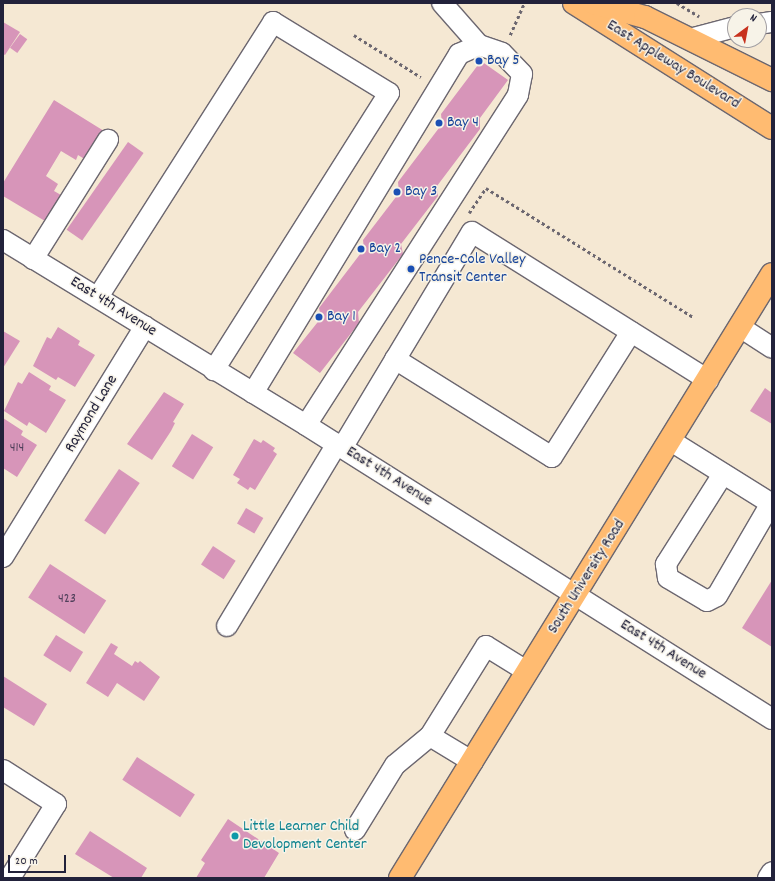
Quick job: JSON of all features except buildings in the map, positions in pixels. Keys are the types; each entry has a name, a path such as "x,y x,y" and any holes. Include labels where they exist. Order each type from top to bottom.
{"main road":[{"name":"East Appleway Boulevard","path":"574,3 772,128"},
{"name":"East Appleway Boulevard","path":"593,3 645,18 690,38 772,80"},
{"name":"South University Road","path":"400,878 671,441 772,274"}],"street":[{"path":"306,425 518,95 522,74 502,53 479,45 442,3"},
{"path":"98,297 273,22 389,93 214,370"},
{"path":"690,38 727,29"},
{"path":"253,394 459,54 479,45"},
{"path":"33,259 108,140"},
{"path":"227,626 395,359 472,232 708,380"},
{"name":"East 4th Avenue","path":"3,240 306,425 772,719"},
{"name":"Raymond Lane","path":"3,557 39,501 145,326"},
{"path":"740,327 772,348"},
{"path":"395,359 552,457 631,332"},
{"path":"671,441 771,504 717,596 707,601 668,578 666,564 723,474"},
{"path":"355,830 395,765 430,736 486,646 528,672"},
{"path":"430,736 473,762"},
{"path":"3,770 56,804 10,878"},
{"path":"768,878 772,872"}],"path":[{"path":"502,53 524,3"},
{"path":"354,35 439,88"},
{"path":"449,202 469,214 486,188 693,317"}],"place":[{"name":"Bay 5","path":"479,61"},
{"name":"Bay 4","path":"439,123"},
{"name":"Bay 3","path":"397,192"},
{"name":"Bay 2","path":"361,249"},
{"name":"Pence-Cole Valley Transit Center","path":"411,269"},
{"name":"Bay 1","path":"319,317"},
{"name":"Little Learner Child Devolopment Center","path":"235,836"}]}
